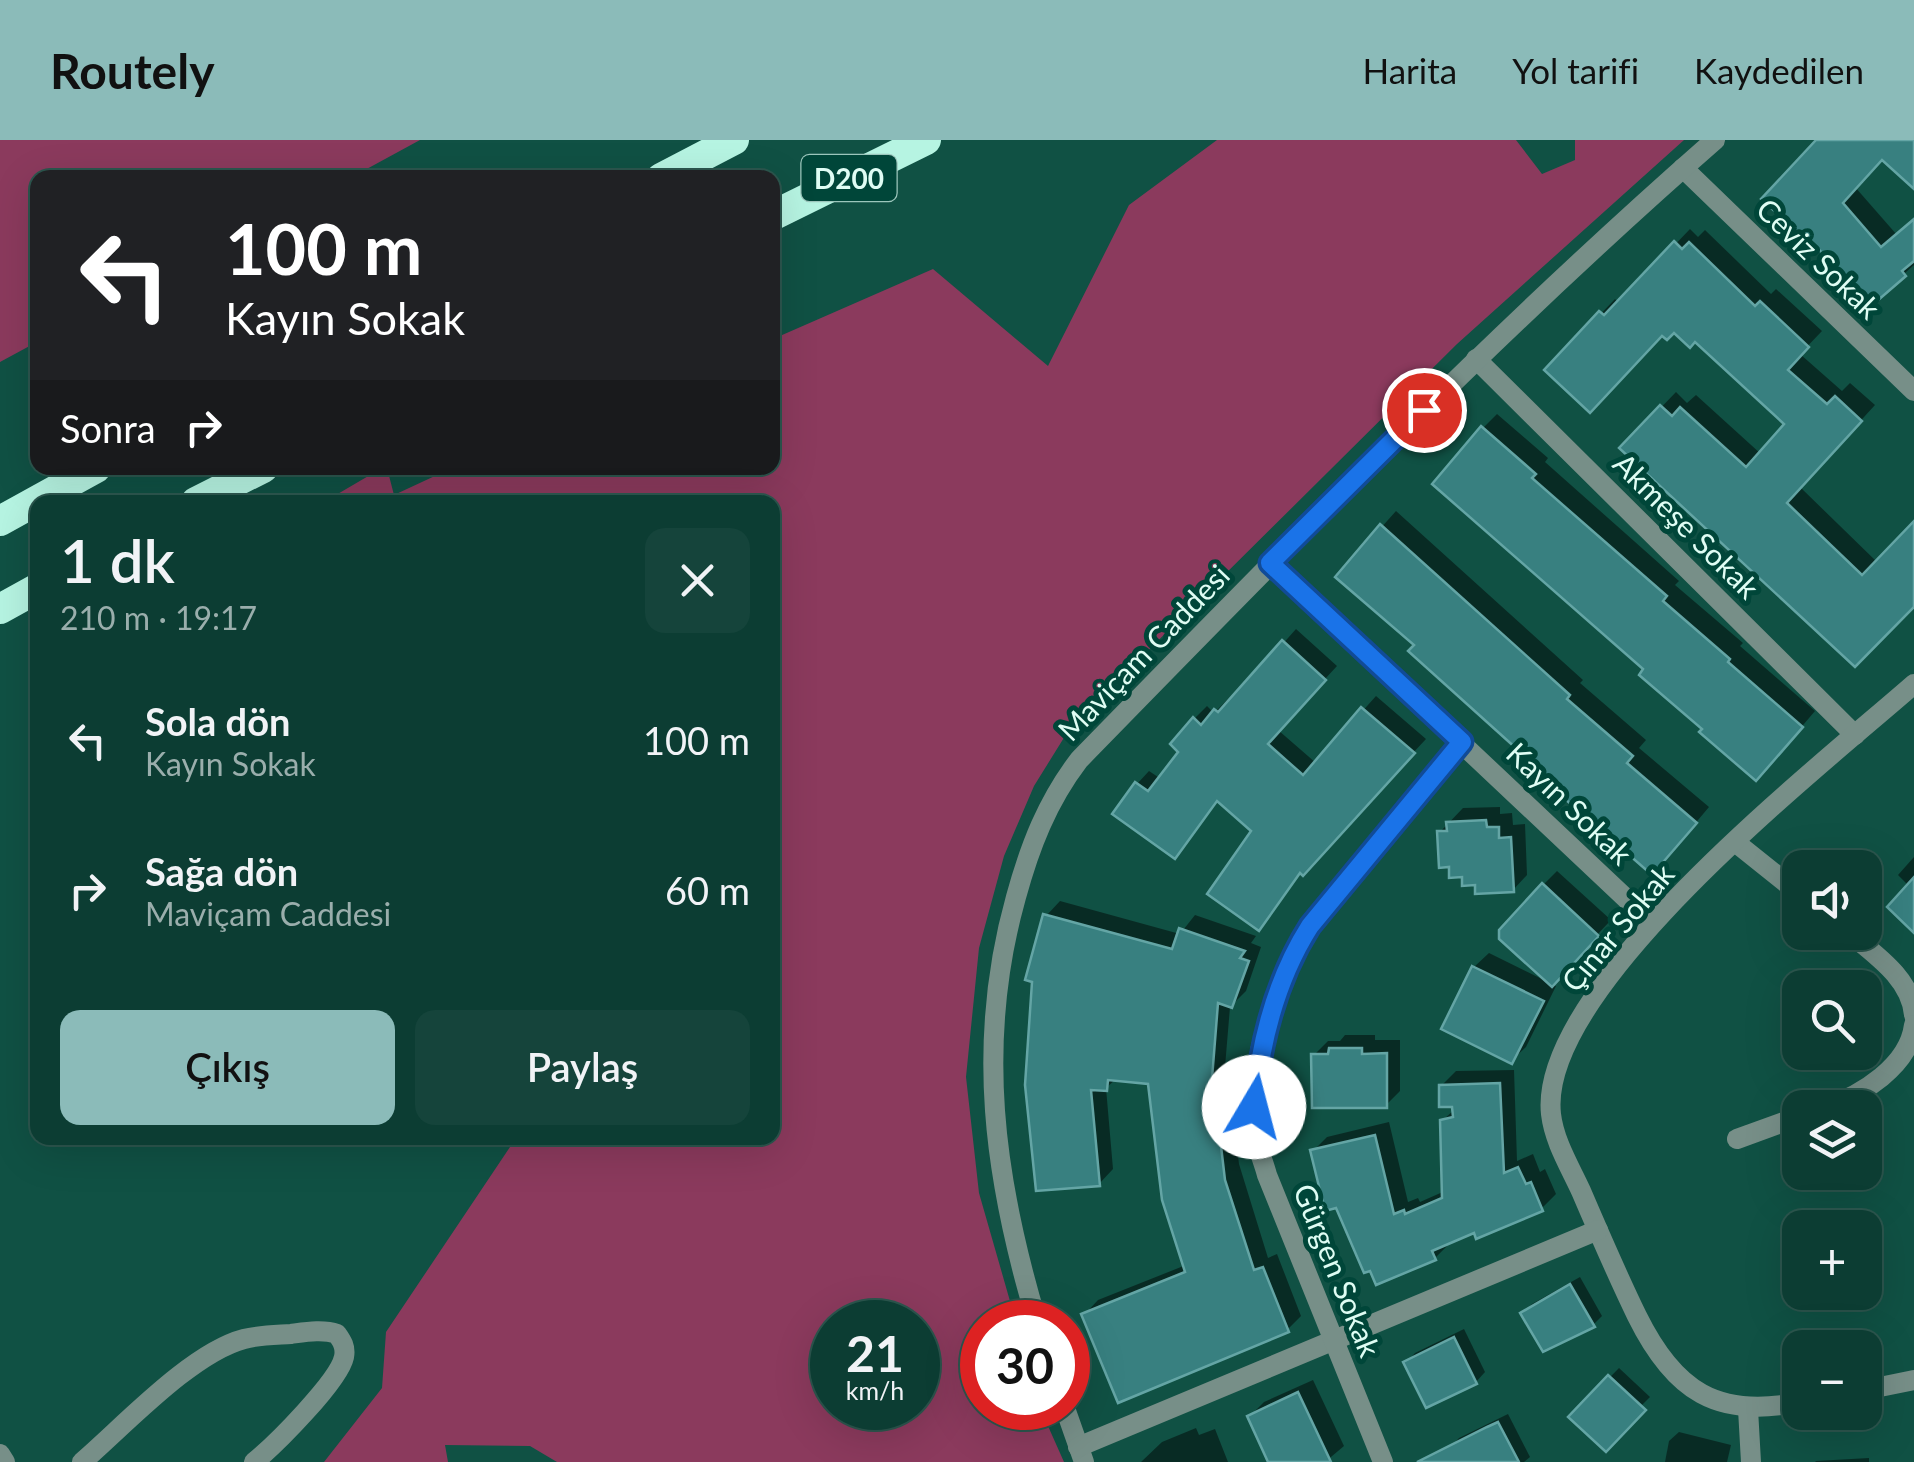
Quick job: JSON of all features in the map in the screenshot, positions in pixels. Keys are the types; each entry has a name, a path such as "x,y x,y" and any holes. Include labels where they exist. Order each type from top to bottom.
{"highway":[{"path":"676,170 734,140"},
{"name":"D200","path":"780,212 926,140"},
{"path":"47,495 83,475"},
{"path":"210,495 249,475"},
{"path":"0,521 30,504"},
{"path":"0,608 30,592"}],"street":[{"name":"Maviçam Caddesi","path":"1031,1300 1008,1208 991,1077 992,1034 1002,956 1028,854 1040,819 1058,788 1079,760 1270,563 1476,358 1715,140"},
{"name":"Ceviz Sokak","path":"1683,168 1914,391"},
{"name":"Akmeşe Sokak","path":"1476,358 1856,735"},
{"name":"Kayın Sokak","path":"1270,563 1652,923"},
{"name":"Çınar Sokak","path":"1782,1404 1748,1409 1708,1397 1674,1373 1648,1337 1554,1126 1553,1085 1564,1050 1580,1019 1652,923 1734,842 1914,684"},
{"name":"Gürgen Sokak","path":"1383,1462 1268,1176 1256,1140 1254,1107 1262,1052 1290,957 1310,926 1462,742"},
{"path":"1734,842 1782,880"},
{"path":"1868,950 1907,990 1914,1015"},
{"path":"1859,1090 1893,1066 1910,1042 1914,1024"},
{"path":"1737,1139 1782,1123"},
{"path":"1072,1430 1081,1455 1334,1339 1598,1230"},
{"path":"82,1462 173,1383 222,1347 245,1338 312,1332 337,1334 344,1354 340,1367 311,1404 254,1462"},
{"path":"1882,1387 1914,1380"},
{"path":"1748,1409 1751,1462"},
{"path":"0,1454 5,1462"}],"shaded area":[{"path":"0,140 420,140 365,170 30,170 30,346 0,362"},
{"path":"1217,140 1516,140 1542,174 1575,160 1575,140 1684,140 1457,344 1070,728 1034,786 1004,856 979,948 966,1077 979,1193 1010,1300 960,1300 960,1430 1050,1430 1064,1462 557,1462 530,1446 445,1445 448,1462 324,1462 382,1388 386,1332 511,1145 780,1145 780,495 394,495 437,475 780,475 780,336 933,269 1048,366 1129,205"},
{"path":"370,475 389,475 394,495 336,495"}],"building":[{"path":"1816,140 1914,140 1914,189 1882,160 1843,203 1881,247 1914,219 1914,261 1902,271 1906,276 1869,308 1810,239 1761,199"},
{"path":"1674,241 1682,249 1689,242 1755,306 1760,301 1809,347 1788,370 1827,404 1835,396 1862,421 1787,503 1862,575 1914,521 1914,607 1855,667 1619,448 1660,405 1672,416 1680,407 1746,467 1784,424 1695,342 1690,348 1674,333 1667,340 1662,336 1590,413 1544,370 1599,311 1604,315"},
{"path":"1481,426 1536,474 1532,478 1667,596 1663,601 1730,659 1728,662 1803,727 1756,781 1639,675 1643,669 1432,484"},
{"path":"1380,524 1570,695 1567,699 1633,756 1627,763 1697,823 1652,875 1534,772 1538,768 1408,651 1414,645 1335,577"},
{"path":"1282,640 1326,680 1268,744 1303,775 1361,707 1415,753 1303,876 1300,873 1259,931 1207,894 1251,831 1217,801 1175,859 1112,814 1135,782 1148,791 1178,752 1170,744 1193,717 1201,725 1214,709 1218,712"},
{"path":"1486,820 1487,827 1499,827 1499,838 1511,837 1514,892 1475,894 1475,885 1462,886 1462,877 1449,878 1449,867 1439,868 1437,831 1447,831 1446,822"},
{"path":"1914,877 1914,933 1887,907"},
{"path":"1542,883 1599,936 1552,987 1499,939 1499,930"},
{"path":"1043,914 1172,949 1179,928 1245,951 1240,958 1249,961 1232,1008 1218,1003 1210,1104 1216,1103 1225,1180 1254,1270 1263,1267 1289,1332 1118,1403 1090,1336 1090,1310 1185,1272 1162,1200 1148,1084 1108,1080 1107,1091 1091,1090 1100,1186 1036,1191 1025,1085 1032,982 1025,980"},
{"path":"1472,966 1544,1001 1512,1064 1441,1029"},
{"path":"1329,1048 1362,1048 1362,1054 1387,1053 1387,1108 1312,1108 1311,1054 1328,1054"},
{"path":"1500,1083 1504,1173 1518,1167 1526,1184 1531,1182 1543,1211 1476,1239 1474,1233 1432,1251 1436,1260 1376,1285 1370,1271 1364,1273 1336,1208 1325,1211 1310,1150 1375,1135 1394,1214 1404,1210 1405,1214 1442,1198 1440,1120 1453,1117 1452,1107 1439,1107 1439,1085"},
{"path":"1570,1284 1595,1327 1543,1352 1520,1313"},
{"path":"1454,1337 1477,1384 1426,1408 1403,1362"},
{"path":"1608,1375 1646,1410 1606,1452 1568,1417"},
{"path":"1298,1392 1331,1462 1268,1462 1247,1416"},
{"path":"1498,1422 1519,1462 1417,1462 1487,1427"}],"route":[{"path":"1254,1107 1269,1021 1290,957 1310,926 1462,742 1270,563 1424,410"}]}
